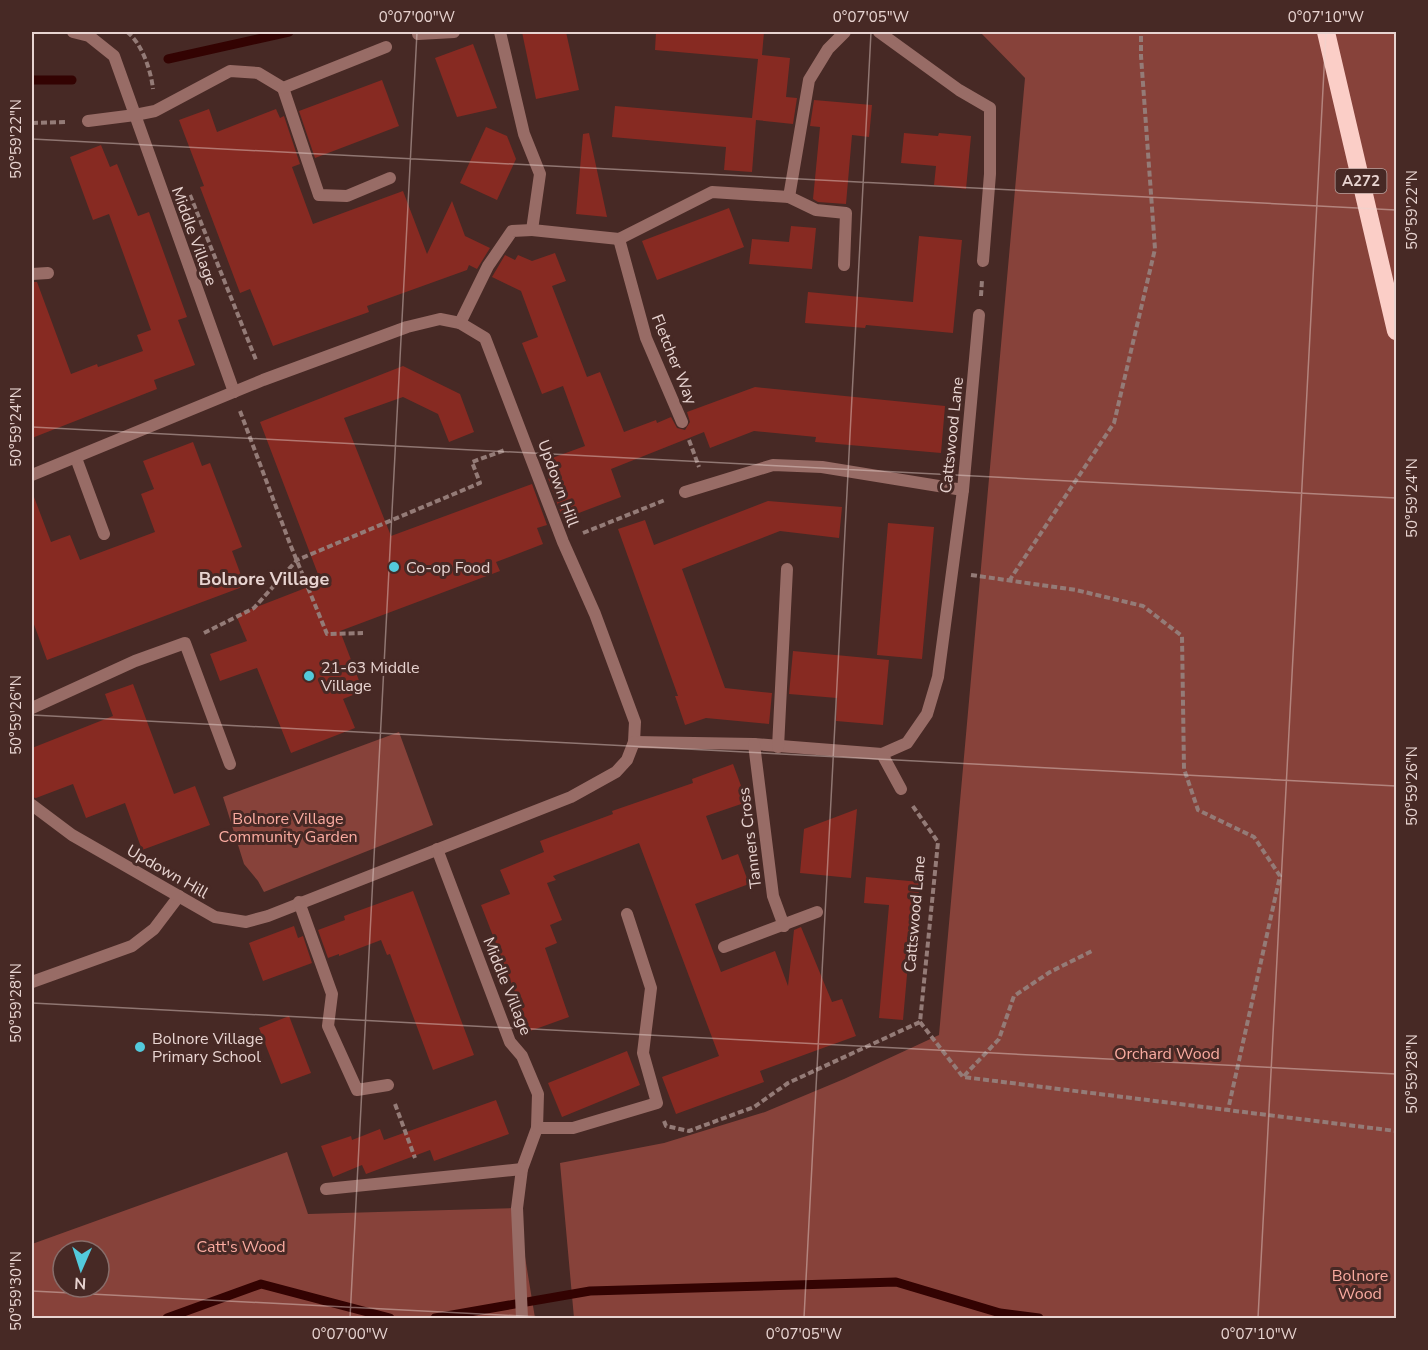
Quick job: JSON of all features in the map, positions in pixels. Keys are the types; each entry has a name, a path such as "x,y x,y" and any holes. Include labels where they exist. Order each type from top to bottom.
{"highway":[{"name":"A272","path":"1326,32 1396,331"}],"street":[{"name":"Middle Village","path":"73,32 89,36 114,56 234,392"},
{"path":"418,34 454,32"},
{"path":"500,32 524,134 540,174 532,230"},
{"path":"789,197 809,80 828,49 845,32"},
{"path":"879,32 959,90 990,108 990,174 983,261"},
{"path":"283,87 386,47"},
{"path":"88,121 135,116 155,111 230,71 258,73 283,87 319,195 347,196 390,178"},
{"path":"460,323 488,266 512,231 532,230 619,239 712,192 789,197 816,210 846,213 844,265"},
{"name":"Fletcher Way","path":"619,239 645,338 682,422"},
{"path":"32,274 48,273"},
{"name":"Cattswood Lane","path":"882,754 907,743 927,714 938,678 963,490 980,315"},
{"name":"Updown Hill","path":"32,475 234,392 407,327 440,319 460,323 485,338 563,542 595,614 635,722 634,742 627,760 616,772 572,797 268,916 246,922 215,917 72,835 32,805"},
{"path":"76,458 104,534"},
{"path":"685,492 773,465 822,467 963,490"},
{"path":"778,747 787,568"},
{"path":"32,708 135,661 185,643 230,764"},
{"path":"634,742 754,744 882,754 901,789"},
{"name":"Tanners Cross","path":"754,744 773,896 784,926"},
{"name":"Middle Village","path":"437,849 510,1042 522,1056 538,1094 537,1128 522,1169 517,1208 522,1318"},
{"path":"32,982 132,946 154,929 178,896"},
{"path":"299,902 332,994 328,1026 357,1090 387,1085"},
{"path":"724,947 817,912"},
{"path":"537,1128 573,1128 657,1103 643,1053 651,987 627,914"},
{"path":"326,1189 522,1169"}],"path":[{"path":"1009,581 1114,423 1117,412 1155,249 1141,32"},
{"path":"32,123 88,121"},
{"path":"980,315 983,261"},
{"path":"234,392 327,634 363,633"},
{"path":"682,422 706,484"},
{"path":"185,643 254,609 297,560 480,483 472,462 526,442"},
{"path":"563,542 685,492"},
{"path":"952,572 1076,590 1143,606 1182,636 1184,769 1198,810 1254,837 1280,876 1228,1110"},
{"name":"Cattswood Lane","path":"901,789 938,842 920,1022"},
{"path":"963,1077 999,1040 1014,996 1050,972 1094,950"},
{"path":"657,1103 666,1126 689,1131 754,1107 788,1083 920,1022 963,1077 1396,1131"},
{"path":"387,1085 423,1179"}],"green space":[{"name":"Orchard Wood","path":"980,32 1396,32 1396,1318 574,1318 560,1163 664,1143 765,1112 939,1035 1025,78"},
{"name":"Bolnore Village Community Garden","path":"399,732 433,825 264,892 244,864 223,797"},
{"name":"Catt's Wood","path":"287,1152 308,1214 517,1208 535,1318 32,1318 32,1244"}],"building":[{"path":"522,32 566,32 579,90 536,99"},
{"path":"656,32 764,32 762,55 790,58 786,97 797,98 793,124 756,120 752,172 724,170 726,147 612,137 615,106 752,118 758,59 655,50"},
{"path":"473,44 497,108 457,117 435,58"},
{"path":"382,80 399,126 315,158 299,111"},
{"path":"814,100 872,105 869,137 852,135 846,204 818,202 813,199 820,127 810,126"},
{"path":"209,109 217,132 276,109 280,118 284,116 300,164 292,167 313,224 403,191 427,254 452,201 465,236 490,248 477,269 469,265 467,270 367,306 369,312 273,346 250,289 240,293 200,187 204,186 179,120"},
{"path":"486,127 507,136 516,159 497,200 460,183"},
{"path":"589,133 607,217 576,214 583,134"},
{"path":"904,133 971,136 966,189 934,185 936,166 901,163"},
{"path":"101,145 110,167 117,164 138,216 149,212 187,317 178,320 195,365 154,380 157,389 32,438 32,282 37,282 71,374 143,351 137,335 151,330 109,214 93,220 70,157"},
{"path":"729,208 744,247 657,280 642,241"},
{"path":"791,226 816,228 812,269 749,264 752,239 789,242"},
{"path":"919,236 962,240 953,333 866,325 865,328 805,323 808,292 913,302"},
{"path":"555,253 566,281 552,286 587,377 600,372 624,432 671,417 677,428 685,430 690,422 687,412 755,387 945,406 941,453 815,442 816,437 754,431 710,448 704,432 611,469 621,497 563,519 548,478 558,475 552,458 585,446 563,386 542,394 522,343 538,337 521,291 492,277 505,255 515,260 518,255 532,261"},
{"path":"403,366 460,394 474,432 449,442 438,414 403,397 344,418 391,536 532,484 547,525 537,528 543,544 496,562 500,571 340,631 363,691 343,699 355,728 291,753 257,668 220,681 210,654 247,641 236,615 321,582 260,422"},
{"path":"193,442 202,466 210,463 242,547 232,551 245,586 47,660 32,619 32,497 34,497 51,542 70,535 80,560 155,532 141,494 154,489 143,461"},
{"path":"768,501 842,507 839,538 780,531 682,569 725,688 772,693 769,724 706,718 685,725 675,696 678,696 618,529 645,520 654,545"},
{"path":"888,523 934,527 922,659 877,655"},
{"path":"793,651 889,660 883,725 836,721 837,698 789,694"},
{"path":"133,684 174,794 195,786 210,825 142,850 125,803 86,818 73,784 36,798 32,797 32,748 113,716 105,694"},
{"path":"733,764 747,802 706,816 722,860 738,854 749,884 695,904 721,972 775,951 788,986 794,930 801,927 832,1002 842,999 856,1036 760,1071 764,1082 676,1114 662,1077 719,1056 639,843 553,876 556,880 547,883 562,920 550,925 557,943 545,948 569,1017 530,1031 481,905 510,894 500,870 544,852 540,841 613,814 612,811 693,783 692,779"},
{"path":"857,809 851,878 800,873 804,829"},
{"path":"866,877 920,882 917,908 913,907 903,1020 879,1018 889,905 864,903"},
{"path":"413,891 474,1055 433,1070 390,954 387,955 381,940 328,958 318,930 345,920 344,916"},
{"path":"294,926 298,938 303,936 312,963 263,981 249,943"},
{"path":"289,1016 311,1073 281,1084 259,1028"},
{"path":"627,1051 640,1085 562,1117 548,1083"},
{"path":"496,1100 509,1134 434,1161 430,1150 366,1174 362,1165 333,1177 321,1146 351,1136 352,1140 380,1129 384,1140"}],"waterway":[{"path":"168,59 289,32"},
{"path":"32,80 72,80"},
{"path":"435,1318 590,1291 896,1282 1000,1313 1039,1318"},
{"path":"167,1318 261,1284 390,1318"}],"place":[{"name":"Co-op Food","path":"394,567"},
{"name":"21-63 Middle Village","path":"309,676"},
{"name":"Bolnore Village Primary School","path":"140,1047"}],"district":[{"name":"Bolnore Village","path":"264,579"}],"park label":[{"name":"Bolnore Wood","path":"1360,1284"}]}
